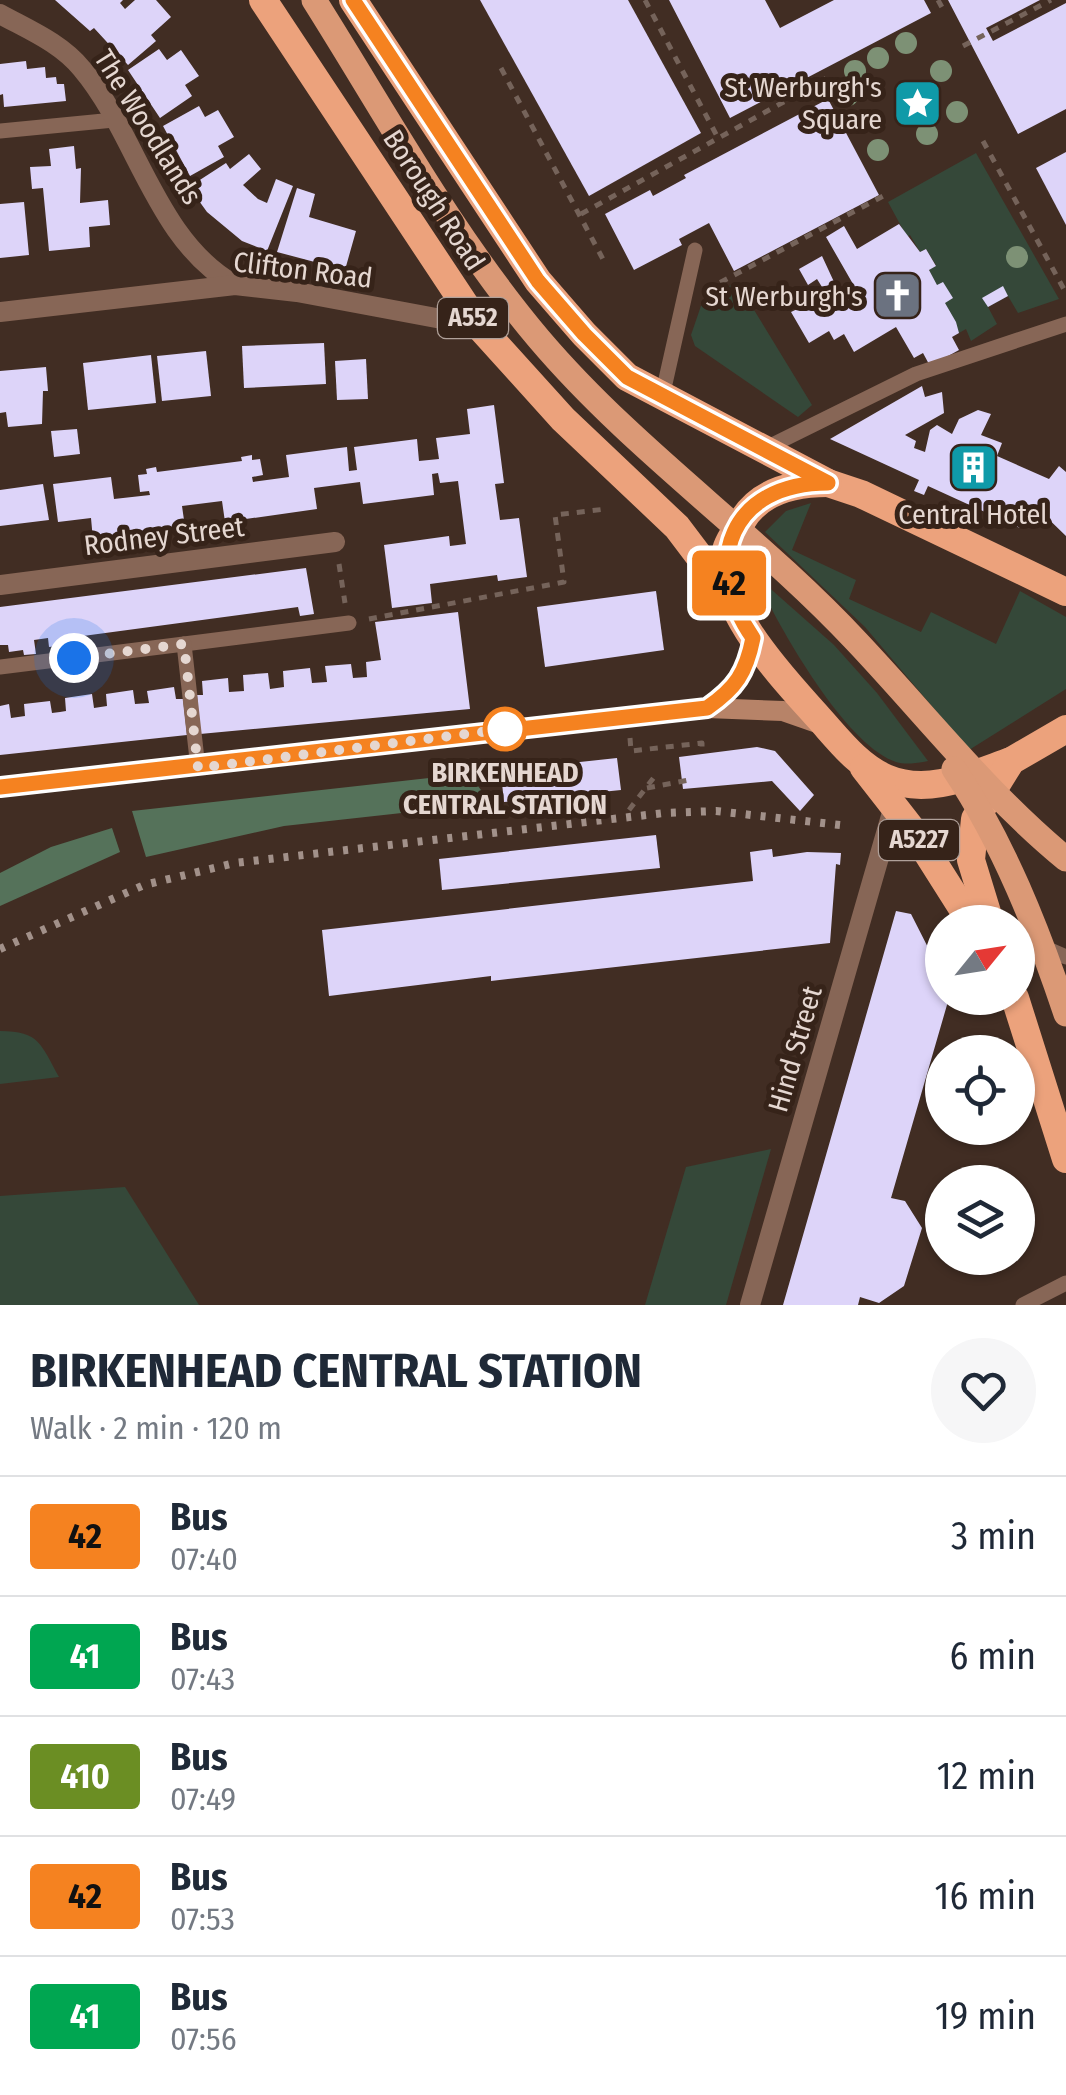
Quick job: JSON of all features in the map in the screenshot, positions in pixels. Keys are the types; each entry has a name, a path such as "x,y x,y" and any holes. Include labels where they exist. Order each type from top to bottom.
{"highway":[{"name":"Borough Road","path":"263,0 478,326 563,419 677,527 730,597"},
{"name":"Borough Road","path":"353,0 538,281 627,377 828,483 861,494 1066,592"},
{"name":"A552","path":"828,483 797,483 750,507 726,550 730,597 753,638 860,762 887,779 936,786 1011,761 1066,728"},
{"name":"A5227","path":"985,905 971,860 971,841 976,819 1011,761"},
{"name":"A5227","path":"860,762 892,809 914,832 961,905"},
{"path":"1021,1015 1066,1159"}],"main road":[{"name":"Borough Road","path":"314,0 479,264 541,341 600,404 857,642 1022,822 1066,859"},
{"path":"707,708 731,691 746,670 753,638"},
{"name":"Borough Road","path":"911,704 974,798 1024,898 1066,1014"},
{"path":"0,787 198,768 459,733 707,708 783,711 828,727"}],"street":[{"name":"The Woodlands","path":"0,14 63,49 84,71 143,177 208,271 234,285"},
{"name":"Clifton Road","path":"0,312 234,285 297,292 478,326"},
{"name":"Rodney Street","path":"0,585 334,542"},
{"name":"Hind Street","path":"750,1305 892,809"}],"lane":[{"path":"0,131 114,120"},
{"path":"662,398 695,250"},
{"path":"762,450 916,374 1066,324"},
{"path":"0,667 349,622"},
{"path":"184,644 198,768"},
{"path":"1035,943 1066,957"},
{"path":"1023,1305 1066,1283"}],"path":[{"path":"646,0 718,138"},
{"path":"938,0 945,14"},
{"path":"963,46 1051,0"},
{"path":"501,68 605,263"},
{"path":"581,214 826,78"},
{"path":"983,141 1066,293"},
{"path":"716,286 889,193"},
{"path":"334,542 349,622 564,582 555,515 606,509"},
{"path":"629,810 658,772"},
{"path":"647,788 694,779"}],"green space":[{"path":"976,153 1059,299 1018,313 1008,296 988,307 997,324 971,341 966,329 959,333 929,270 936,265 926,249 920,252 910,235 907,237 888,202"},
{"path":"737,282 812,405 798,417 695,346 691,335 703,300"},
{"path":"811,503 792,550 856,580 849,599 921,632 931,612 996,644 1020,591 1066,617 1066,689 969,750 865,627 765,532 786,511"},
{"path":"755,575 834,645 877,693 928,761 896,762 855,733 795,651"},
{"path":"456,775 475,782 487,798 473,802 458,790 438,809 284,826 146,857 132,811"},
{"path":"112,828 120,852 0,906 0,873 51,847"},
{"path":"0,1031 32,1037 59,1077 0,1084"},
{"path":"771,1149 726,1305 645,1305 686,1167"},
{"path":"125,1187 199,1305 0,1305 0,1196"}],"building":[{"path":"55,0 123,0 120,3 125,9 135,0 156,0 171,17 151,35 156,41 128,65 94,28 90,31"},
{"path":"480,0 628,0 701,133 589,196"},
{"path":"669,0 765,0 780,28 834,0 924,0 931,13 730,118"},
{"path":"948,0 1040,0 986,28 993,41 1066,3 1066,109 1018,134"},
{"path":"159,49 167,60 181,50 199,76 185,85 192,96 160,118 128,70"},
{"path":"26,61 27,69 45,67 46,78 56,77 57,84 64,84 66,101 4,107 0,64"},
{"path":"828,99 879,195 734,271 709,223 679,239 682,245 634,270 605,214 650,190 653,196 686,178 684,175"},
{"path":"199,106 205,117 218,110 234,137 218,146 224,157 190,176 163,126"},
{"path":"74,146 76,169 81,168 80,203 108,200 110,225 89,227 90,247 49,251 43,188 32,189 30,167 51,166 49,149"},
{"path":"1066,152 1066,225 1036,168"},
{"path":"249,154 261,169 243,185 258,199 267,203 276,179 293,186 267,251 242,241 207,212 189,187 226,163 230,169"},
{"path":"297,188 315,194 309,217 356,231 345,270 277,252"},
{"path":"24,202 29,255 0,258 0,204"},
{"name":"St Werburgh's","path":"899,224 920,252 926,249 936,266 929,270 937,285 943,282 953,298 945,303 956,322 959,333 952,337 959,350 930,366 923,353 914,358 896,327 854,352 844,334 834,340 829,331 809,343 791,312 827,295 817,279 808,285 799,269 822,256 841,297 853,284 826,237 844,226 857,249"},
{"path":"1003,286 1008,296 988,307 982,298"},
{"path":"324,343 326,384 244,388 242,346"},
{"path":"206,351 211,396 162,401 157,356"},
{"path":"151,355 156,403 88,410 83,363"},
{"path":"366,359 368,399 337,400 335,361"},
{"path":"46,367 48,391 43,391 42,424 8,427 6,412 0,413 0,371"},
{"path":"922,386 925,397 942,392 944,413 905,435 916,441 914,448 925,452 930,430 937,425 952,434 959,419 978,410 991,414 981,435 1002,443 997,456 1049,479 1059,466 1066,472 1066,536 1034,505 1020,528 928,486 924,495 914,491 919,480 830,439"},
{"path":"494,405 504,483 495,484 500,520 519,518 527,577 498,581 497,575 430,584 432,603 392,608 384,545 449,536 450,546 466,544 458,481 440,483 438,473 432,474 434,495 363,504 360,482 314,488 317,509 225,522 222,501 182,506 185,527 93,540 91,518 58,522 53,484 111,477 114,499 150,495 149,491 140,492 138,475 147,474 146,469 156,467 157,472 242,461 241,457 252,455 252,460 260,459 263,475 252,477 253,482 289,477 286,455 347,447 349,471 357,470 354,447 417,439 419,461 439,459 436,438 470,434 467,409"},
{"path":"77,429 80,454 54,457 51,431"},
{"path":"43,484 49,520 0,526 0,490"},
{"path":"306,568 314,614 300,616 298,607 83,636 83,643 49,647 48,638 34,640 36,654 24,655 23,650 9,652 8,645 0,645 0,607"},
{"path":"656,591 664,650 545,667 537,607"},
{"path":"458,612 470,709 200,734 197,695 203,695 202,681 228,678 229,692 244,691 243,675 268,673 270,689 284,687 283,671 310,668 312,683 327,682 325,666 351,664 353,678 367,677 366,662 381,660 375,622"},
{"path":"174,687 176,699 183,699 187,735 0,755 0,706 9,704 11,718 25,716 24,704 50,701 52,713 60,712 66,711 65,698 92,694 94,708 107,706 106,694 133,690 135,704 149,703 147,691"},
{"path":"757,747 775,751 814,795 800,811 772,781 683,789 679,757"},
{"path":"617,758 621,790 504,802 502,783 488,785 487,772"},
{"path":"656,835 660,868 442,890 439,859"},
{"path":"772,849 773,857 841,853 840,865 836,864 830,943 329,996 322,930 753,881 750,852"},
{"path":"896,911 911,914 925,942 925,1015 944,1015 938,1035 925,1035 925,1081 891,1198 905,1201 922,1228 904,1286 879,1303 860,1297 858,1305 783,1305"}],"railway":[{"path":"0,949 144,885 235,863 664,813 716,811 840,825"}],"bus line":[{"name":"42","path":"0,787 198,768 459,733 707,708 731,691 746,670 753,638 730,597 726,550 750,507 797,483 828,483 627,377 584,334 538,281 353,0"}],"place":[{"name":"St Werburgh's Square","path":"917,103"},
{"name":"St Werburgh's","path":"898,296"},
{"name":"Central Hotel","path":"973,467"},
{"name":"BIRKENHEAD CENTRAL STATION","path":"505,729"}],"route":[{"path":"74,658 184,644 198,768 505,729"}]}
